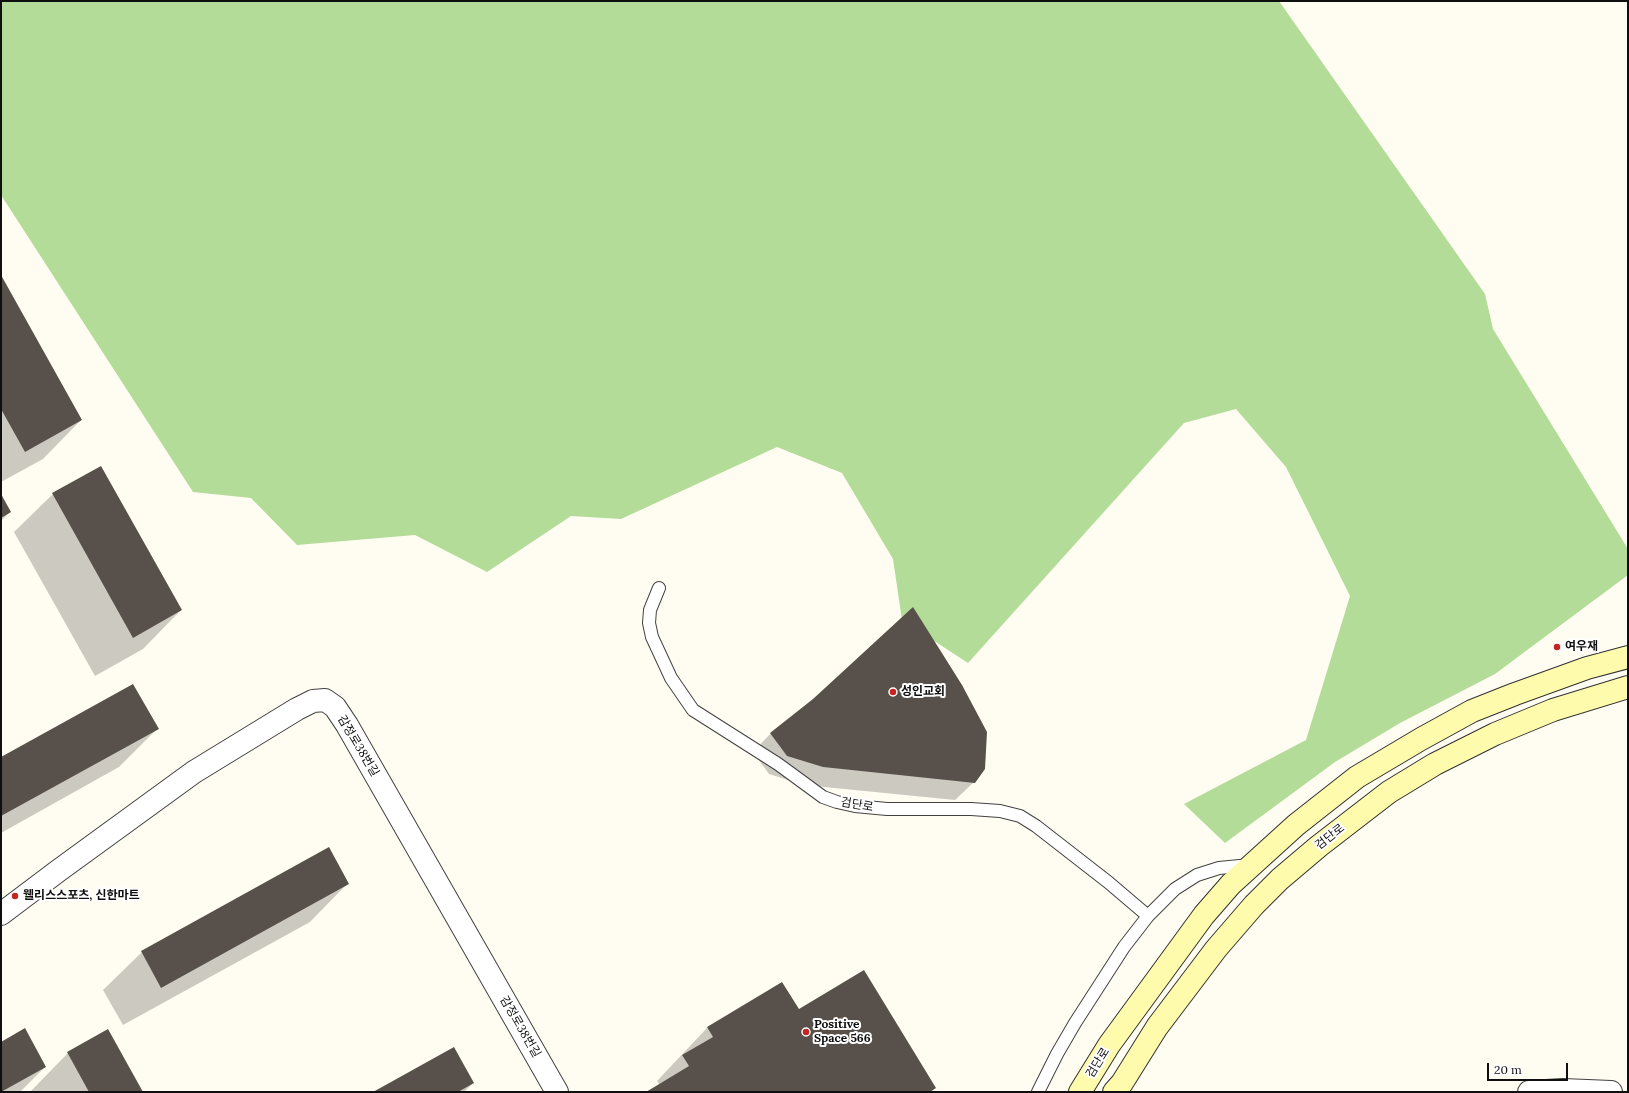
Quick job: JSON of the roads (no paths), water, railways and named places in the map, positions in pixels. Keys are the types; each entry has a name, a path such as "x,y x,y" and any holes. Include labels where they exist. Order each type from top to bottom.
{"street":[{"name":"검단로","path":"1080,1092 1109,1045 1204,915 1231,884 1296,825 1357,777 1421,738 1472,711 1587,668 1628,658"},
{"name":"검단로","path":"1118,1089 1157,1027 1216,949 1254,905 1280,879 1319,846 1389,792 1448,757 1495,734 1553,710 1628,687"},
{"name":"감정로38번길","path":"1,914 58,870 194,772 298,708 313,701 325,700 334,708 347,725 557,1092"},
{"path":"1529,1092 1563,1090 1611,1092"}],"lane":[{"name":"검단로","path":"659,588 650,610 648,623 652,637 671,678 693,710 778,764 823,797 837,802 855,806 887,809 971,809 1000,811 1020,816 1036,826 1108,882 1148,916"},
{"path":"1038,1092 1057,1054 1075,1023 1124,947 1148,916 1175,889 1198,874 1219,868 1252,865"}],"place":[{"name":"여우재","path":"1557,647"},
{"name":"성인교회","path":"893,692"},
{"name":"웰리스스포츠, 신한마트","path":"15,896"},
{"name":"Positive Space 566","path":"806,1032"}]}
